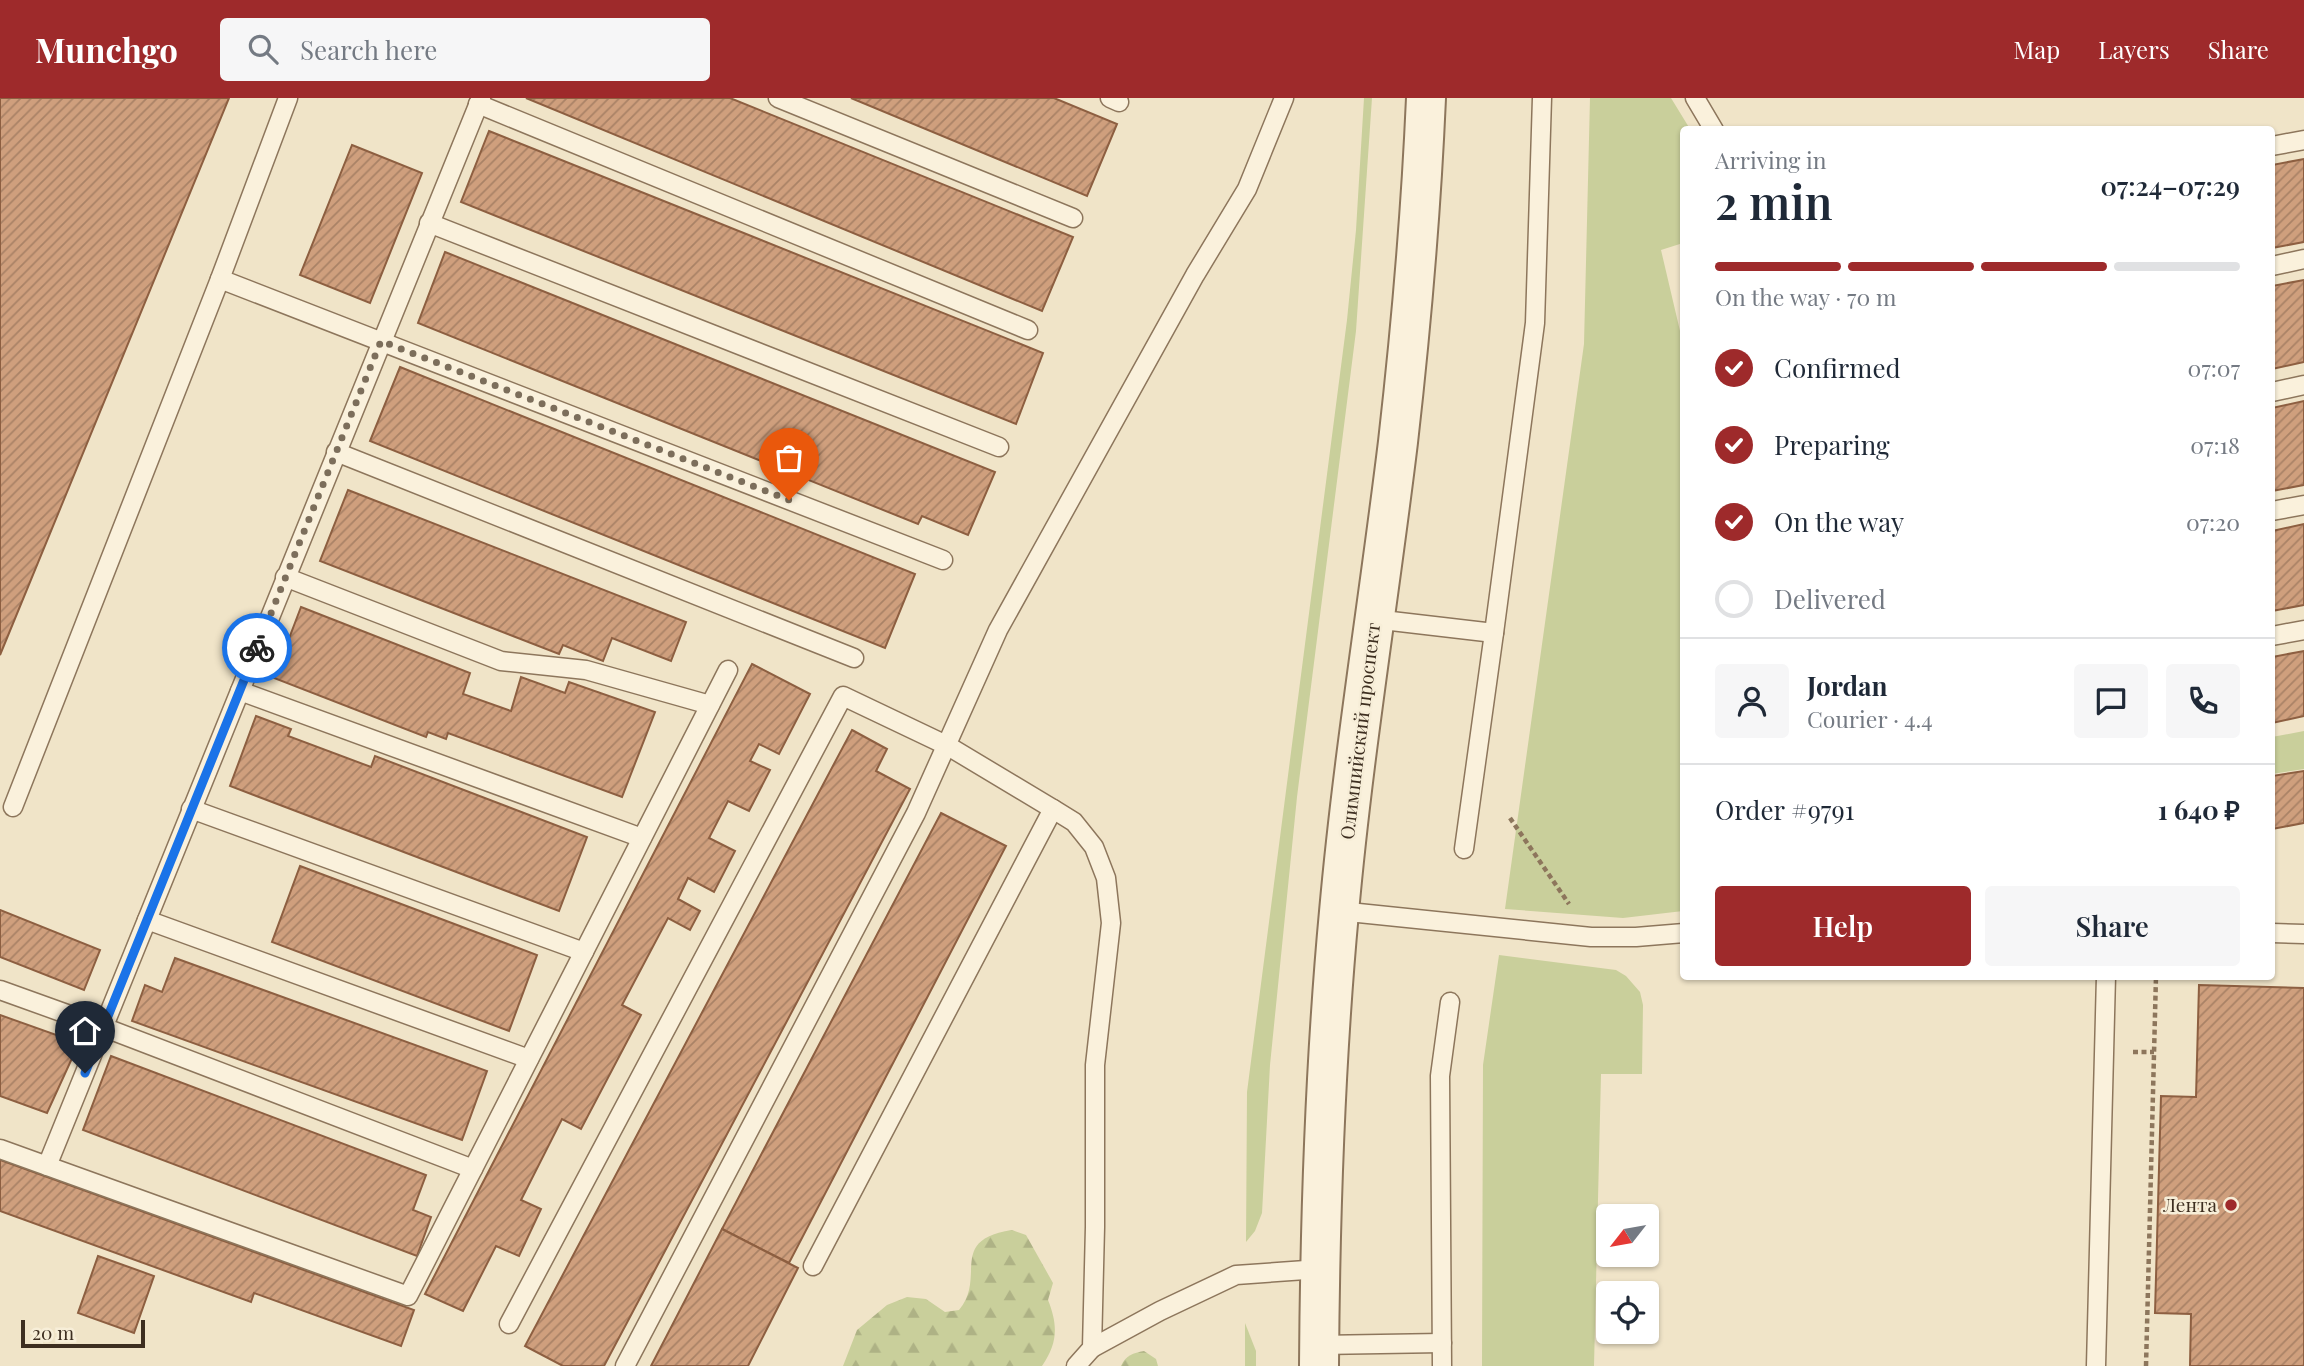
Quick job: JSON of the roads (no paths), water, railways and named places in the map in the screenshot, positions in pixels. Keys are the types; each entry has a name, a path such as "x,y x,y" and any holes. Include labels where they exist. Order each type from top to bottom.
{"street":[{"name":"Олимпийский проспект","path":"1319,1355 1327,1073 1339,911 1408,353 1426,98"}],"lane":[{"path":"13,807 288,98"},
{"path":"778,98 1073,218"},
{"path":"625,1366 916,813 998,630 1188,286 1247,189 1284,98"},
{"path":"1465,849 1535,323 1542,98"},
{"path":"1695,98 1712,126"},
{"path":"47,1166 479,101 1028,330"},
{"path":"2275,145 2304,139"},
{"path":"429,223 999,447"},
{"path":"2275,265 2304,259"},
{"path":"220,279 943,560"},
{"path":"2275,391 2304,385"},
{"path":"336,452 854,658"},
{"path":"2275,510 2304,505"},
{"path":"285,577 501,661 586,670 710,705"},
{"path":"1374,619 1494,633"},
{"path":"2275,635 2304,630"},
{"path":"0,1149 408,1296 728,670"},
{"path":"240,691 642,838"},
{"path":"509,1324 843,696 948,746 1074,822 1094,847 1106,878 1111,923 1095,1065 1092,1348"},
{"path":"191,809 584,952"},
{"path":"813,1266 1053,809"},
{"path":"1339,911 1591,937 1680,933"},
{"path":"147,920 529,1059"},
{"path":"2275,933 2304,934"},
{"path":"2096,1366 2106,980"},
{"path":"0,990 473,1169"},
{"path":"1442,1366 1440,1076 1450,1002"},
{"path":"1076,1366 1092,1348 1160,1311 1236,1275 1320,1269"},
{"path":"1319,1355 1441,1343"}],"place":[{"name":"Лента","path":"2231,1205"}]}
